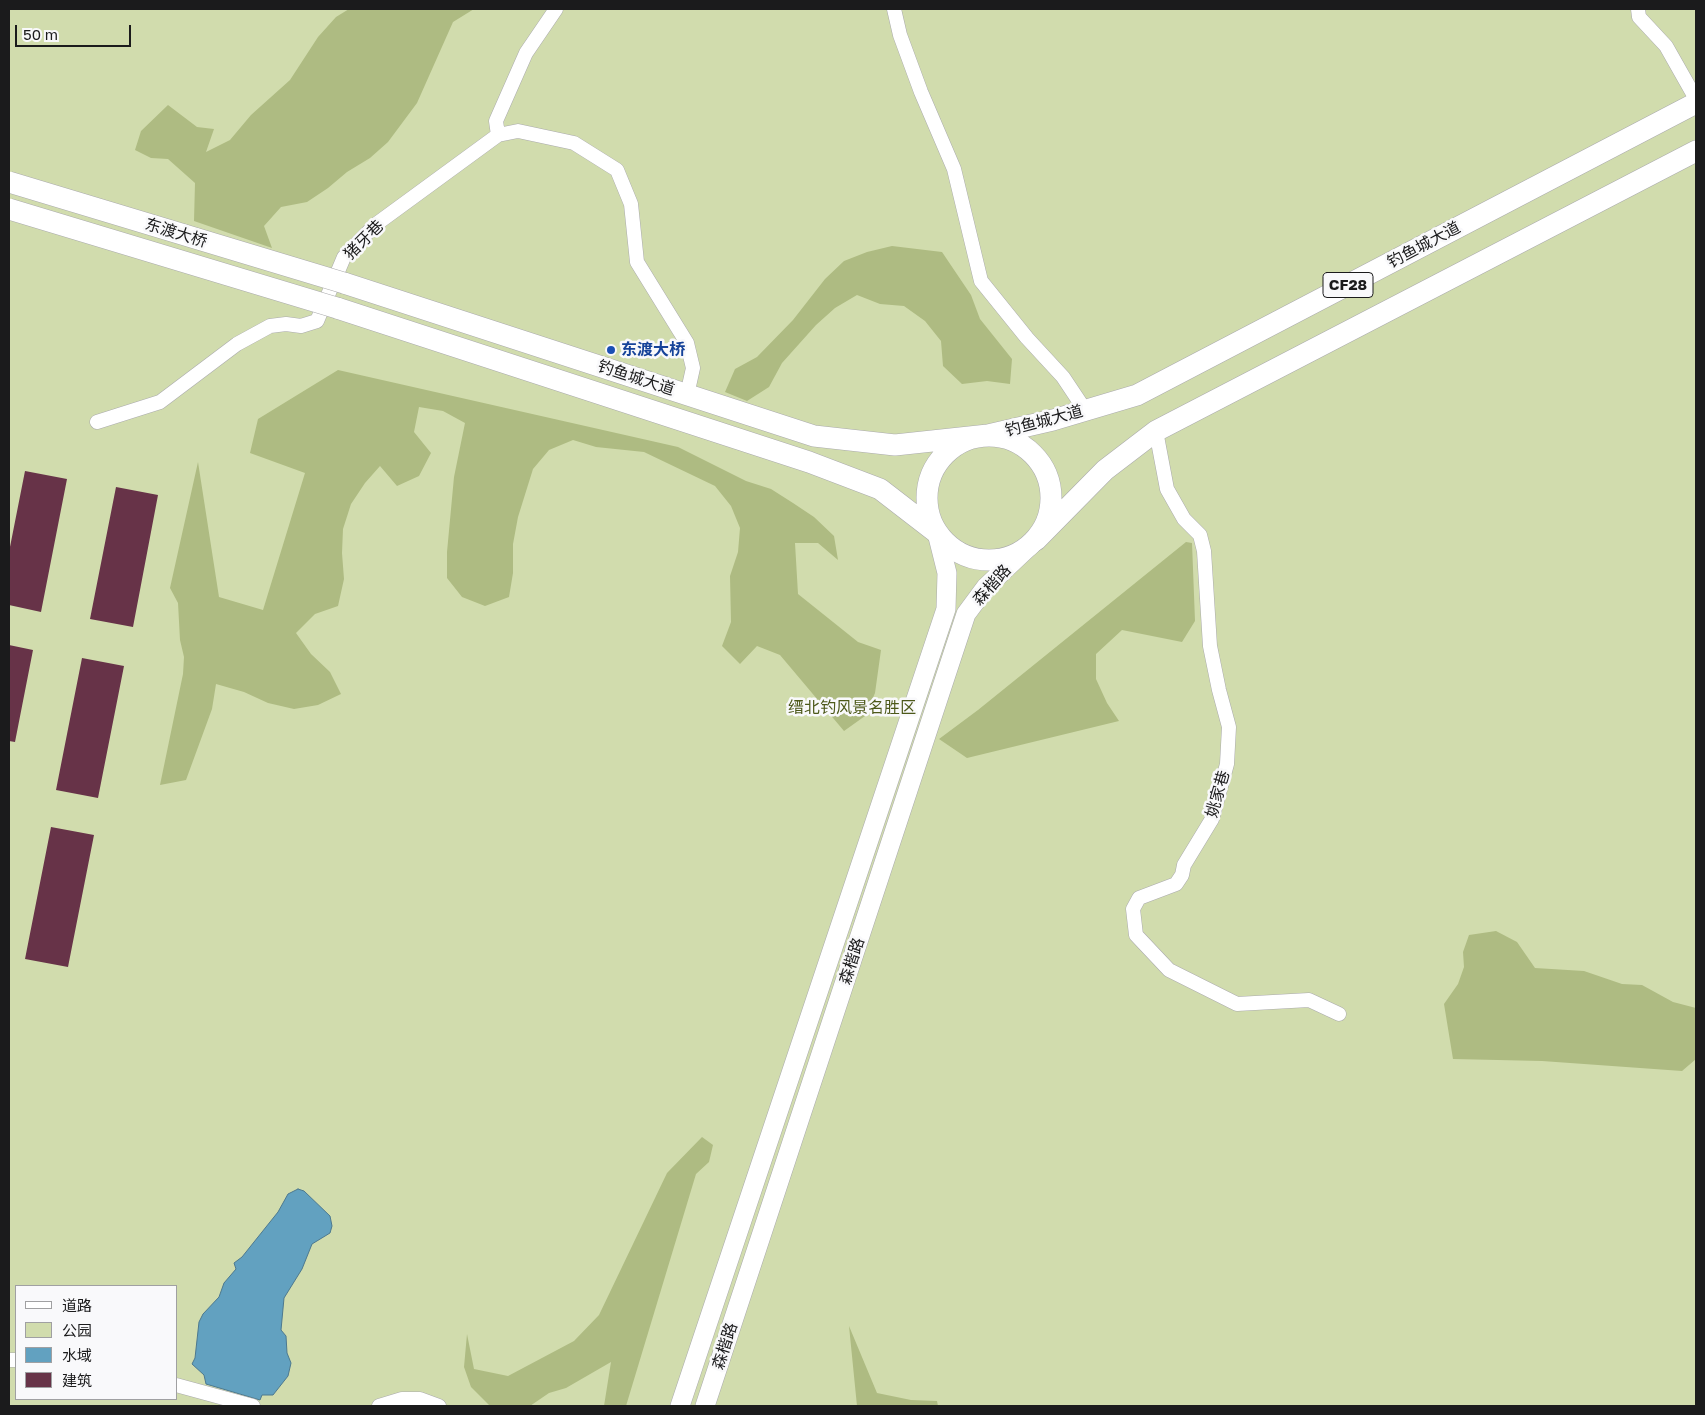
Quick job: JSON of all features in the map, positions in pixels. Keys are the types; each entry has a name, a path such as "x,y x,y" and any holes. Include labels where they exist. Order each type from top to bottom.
{"main road":[{"name":"钓鱼城大道","path":"344,283 814,436 895,445 988,435 1137,395 1696,103"},
{"name":"CF28","path":"1036,540 1105,470 1156,431 1696,150"},
{"name":"东渡大桥","path":"9,182 344,283"},
{"name":"东渡大桥","path":"9,209 337,308"},
{"name":"钓鱼城大道","path":"337,308 809,462 880,489 937,533"},
{"path":"988,435 1009,438 1027,447 1042,462 1050,481 1053,502 1048,522 1036,540 1023,551 1006,558 988,560 968,557 957,551 937,533 929,514 926,496 930,477 939,460 952,447 969,438 988,435"},
{"name":"森楷路","path":"680,1406 946,609 947,573 937,533"},
{"name":"森楷路","path":"705,1406 966,614 986,587 1036,540"}],"street":[{"path":"556,9 526,53 496,121 498,135 518,130 574,143 617,170 631,204 638,262 687,343 693,368 687,395"},
{"path":"894,9 900,35 921,92 954,169 981,281 1026,338 1063,377 1085,410"},
{"path":"1638,9 1639,17 1666,46 1696,99"},
{"name":"猪牙巷","path":"98,422 160,402 237,344 270,326 286,324 301,326 317,321 344,257 376,225 498,135"},
{"name":"姚家巷","path":"1156,431 1166,489 1184,519 1200,535 1204,551 1210,646 1229,727 1227,764 1212,819 1184,865 1182,875 1176,884 1139,898 1133,909 1136,935 1169,970 1237,1004 1308,1000 1339,1014"},
{"path":"178,1386 249,1405"},
{"path":"379,1406 402,1399 420,1399 439,1406"}],"green space":[{"name":"缙北钓风景名胜区","path":"9,9 1696,9 1696,1406 9,1406"},
{"path":"349,9 474,9 453,22 417,103 388,142 370,158 347,172 307,202 281,207 264,226 272,248 194,221 195,183 168,159 151,158 135,150 141,131 168,105 197,127 214,129 206,152 230,140 251,115 290,80 318,37 336,17"},
{"path":"892,246 942,252 971,295 980,319 1012,359 1010,384 987,381 962,384 943,366 941,341 925,321 904,306 880,304 857,295 835,308 816,325 782,363 769,387 747,401 725,392 735,369 757,357 793,320 825,279 844,261 867,252"},
{"path":"338,370 678,447 746,481 771,489 793,503 814,517 834,536 838,560 818,543 795,543 798,594 858,642 881,650 875,693 865,716 844,731 780,655 757,646 740,664 722,646 731,622 730,576 738,552 740,528 731,506 715,486 644,452 596,447 573,440 549,450 533,469 518,517 513,544 513,573 509,597 485,606 462,597 447,578 447,552 454,477 465,423 443,411 419,407 414,432 431,453 419,476 397,486 380,466 365,483 351,504 343,529 344,579 338,606 315,614 296,633 311,654 330,672 341,694 318,705 294,709 268,703 244,692 216,684 212,709 186,780 160,785 183,674 184,657 180,640 178,603 170,588 198,462 219,597 263,610 305,473 250,453 258,419"},
{"path":"1186,542 1192,543 1195,621 1182,642 1122,630 1096,654 1096,679 1107,703 1119,721 967,758 939,739 978,710"},
{"path":"1496,931 1517,942 1535,968 1584,971 1622,984 1642,985 1673,1002 1696,1008 1696,1059 1682,1071 1542,1061 1453,1059 1444,1004 1458,984 1464,967 1463,952 1469,935"},
{"path":"702,1137 713,1145 709,1162 696,1174 626,1406 604,1406 611,1362 566,1388 549,1393 530,1406 490,1406 471,1387 464,1367 467,1334 474,1369 508,1376 574,1341 599,1315 667,1173"},
{"path":"849,1326 877,1393 911,1400 937,1401 938,1406 857,1406"}],"water":[{"path":"298,1189 304,1191 330,1216 332,1226 330,1233 312,1244 302,1269 284,1298 281,1330 286,1336 287,1353 291,1363 288,1376 273,1395 262,1395 260,1400 206,1384 204,1375 192,1364 195,1358 199,1322 203,1314 219,1297 224,1283 236,1269 234,1263 242,1257 278,1212 288,1194"}],"building":[{"path":"25,471 67,479 41,612 9,605 9,552"},
{"path":"116,487 158,495 133,627 90,619"},
{"path":"9,645 33,650 15,742 9,741"},
{"path":"82,658 124,666 98,798 56,790"},
{"path":"51,827 94,835 68,967 25,959"}],"place":[{"name":"东渡大桥","path":"611,350"}]}
